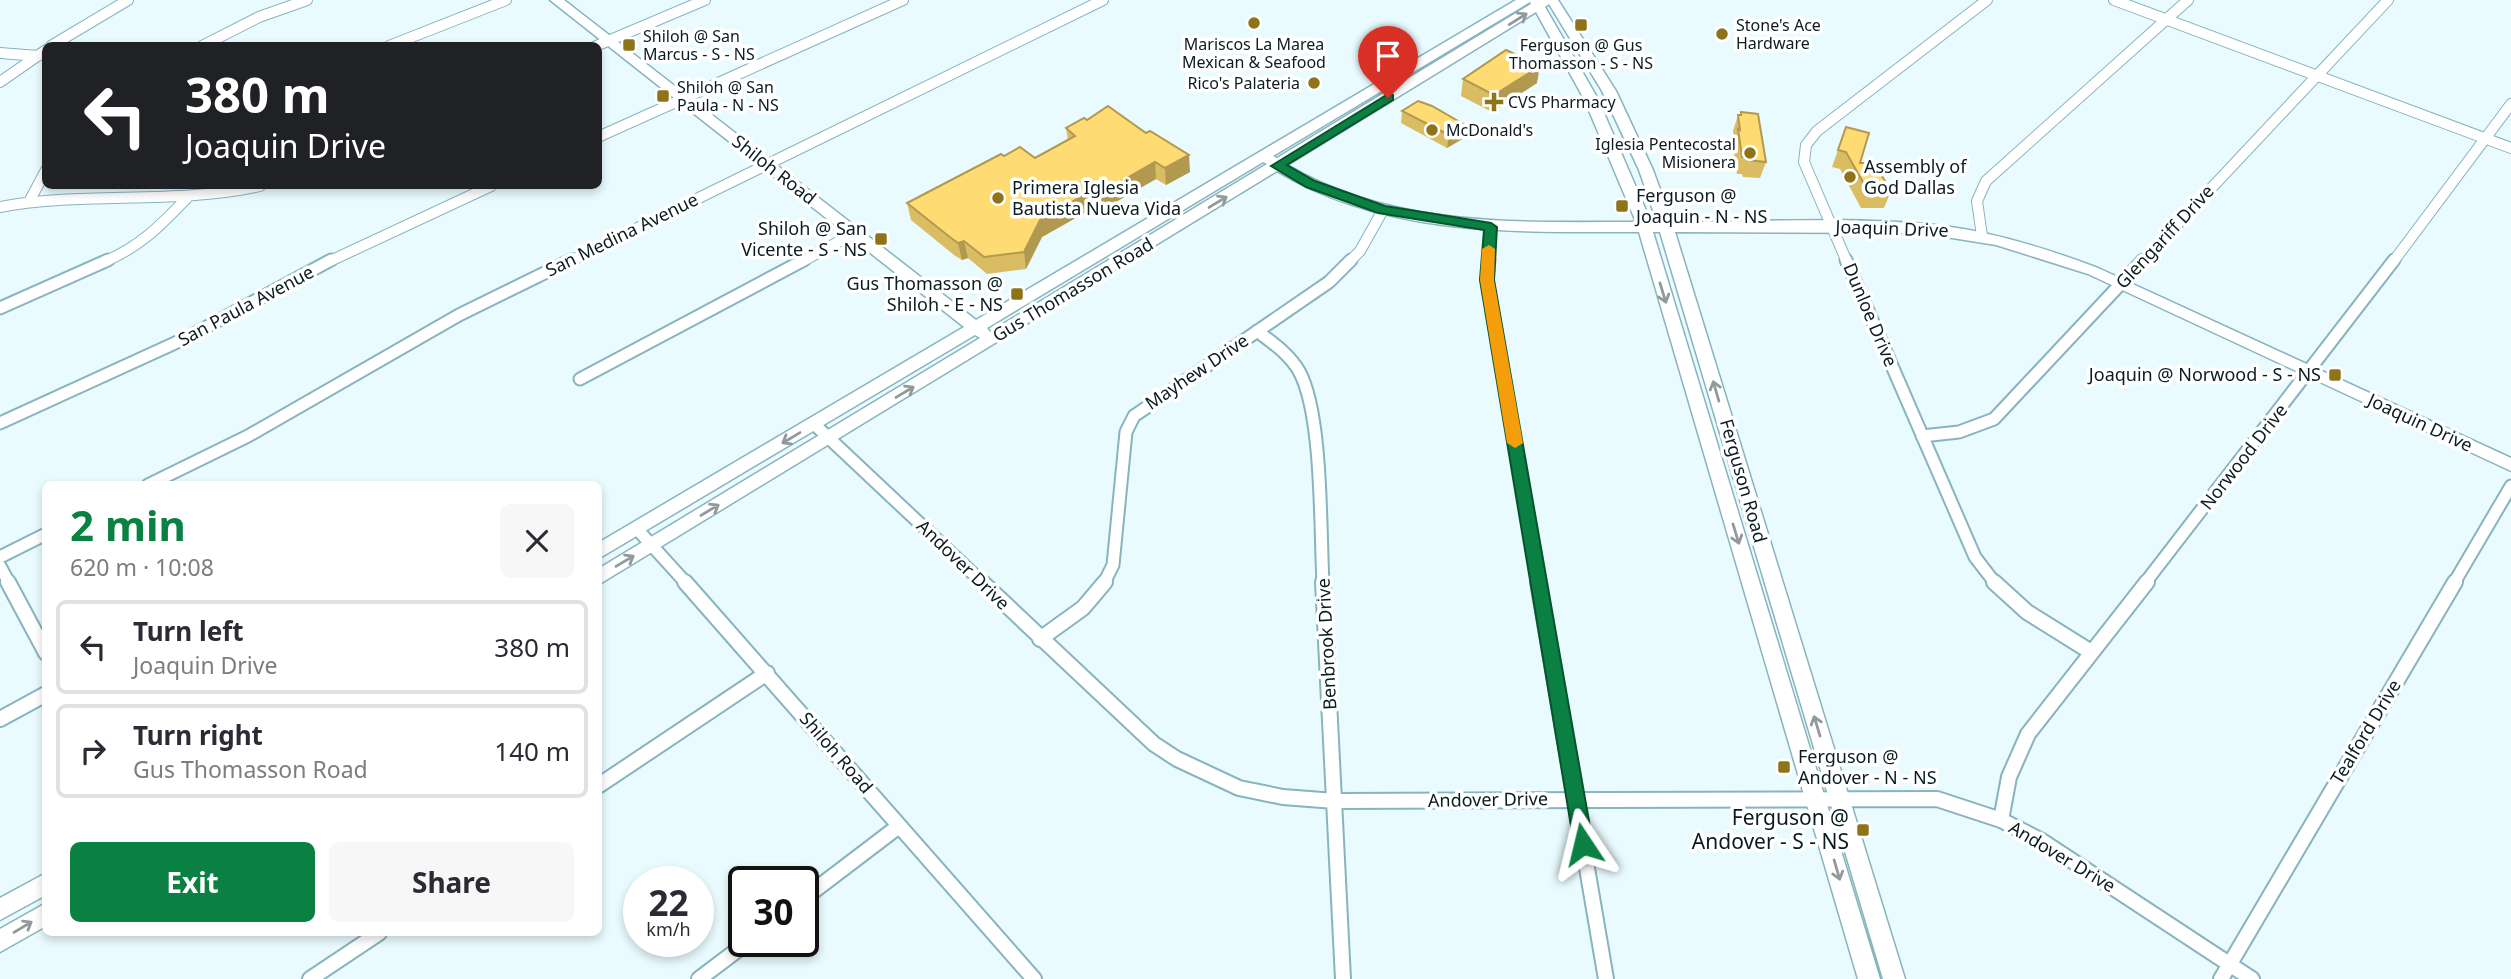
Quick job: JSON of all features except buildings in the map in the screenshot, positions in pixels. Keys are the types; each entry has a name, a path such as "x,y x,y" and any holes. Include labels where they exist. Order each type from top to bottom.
{"main road":[{"name":"Shiloh Road","path":"556,0 601,42"},
{"name":"Gus Thomasson Road","path":"602,576 1388,98 1525,0"},
{"name":"Ferguson Road","path":"1552,0 1609,91 1646,170 1682,272 1747,498 1894,979"},
{"name":"Gus Thomasson Road","path":"602,550 1374,90 1540,2"},
{"name":"Ferguson Road","path":"1540,2 1591,99 1631,188 1645,228 1869,979"},
{"name":"Shiloh Road","path":"602,43 682,99 992,340"},
{"path":"1374,90 1388,98"},
{"name":"Joaquin Drive","path":"1263,156 1311,184 1383,210 1491,227 1925,228 1982,236 2062,259 2121,284 2511,465"},
{"path":"1726,498 1747,498"},
{"path":"0,910 42,885"},
{"path":"0,941 42,915"}],"street":[{"path":"57,42 90,20 128,0"},
{"path":"210,42 259,18 307,0"},
{"path":"399,42 506,0"},
{"path":"602,43 705,0"},
{"path":"602,135 903,0"},
{"name":"San Medina Avenue","path":"156,481 248,436 459,315 1103,0"},
{"name":"Dunloe Drive","path":"1987,0 1808,139 1803,151 1804,162 1975,557 1989,579 2011,603 2091,652"},
{"path":"2114,0 2511,148"},
{"path":"1982,236 1975,203 1977,192 1986,181 2188,0"},
{"name":"Glengariff Drive","path":"1922,436 1956,435 1974,430 1994,419 2388,0"},
{"path":"0,53 42,54"},
{"path":"0,82 42,55"},
{"name":"Norwood Drive","path":"2001,820 2009,777 2028,734 2310,372 2511,104"},
{"path":"30,200 42,178"},
{"path":"0,207 59,197 187,198 232,194 250,189"},
{"name":"San Paula Avenue","path":"0,423 186,338 354,248 484,189"},
{"path":"0,308 131,250 150,236 187,198"},
{"name":"Mayhew Drive","path":"1040,639 1091,602 1105,585 1113,565 1126,432 1134,416 1329,282 1360,251 1383,210"},
{"path":"1491,227 1487,280 1606,979"},
{"path":"580,379 855,233"},
{"name":"Benbrook Drive","path":"1257,331 1294,360 1305,381 1311,406 1316,448 1343,979"},
{"name":"Andover Drive","path":"814,424 1154,744 1188,768 1221,784 1245,792 1291,799 1335,801 1937,799 2001,820 2042,841 2252,979"},
{"name":"Tealford Drive","path":"2221,979 2511,486"},
{"name":"Shiloh Road","path":"637,529 1034,979"},
{"path":"0,557 42,536"},
{"path":"0,566 42,645"},
{"path":"602,783 766,673"},
{"path":"0,719 42,696"},
{"path":"819,887 899,826"},
{"path":"310,979 374,936"},
{"path":"699,979 728,957"}],"slow traffic":[{"path":"1489,249 1487,280 1515,443"}],"place":[{"name":"Mariscos La Marea Mexican & Seafood","path":"1254,23"},
{"name":"Ferguson @ Gus Thomasson - S - NS","path":"1581,25"},
{"name":"Stone's Ace Hardware","path":"1722,34"},
{"name":"Shiloh @ San Marcus - S - NS","path":"629,45"},
{"name":"Rico's Palateria","path":"1314,83"},
{"name":"Shiloh @ San Paula - N - NS","path":"663,96"},
{"name":"CVS Pharmacy","path":"1494,102"},
{"name":"McDonald's","path":"1432,130"},
{"name":"Iglesia Pentecostal Misionera","path":"1750,153"},
{"name":"Assembly of God Dallas","path":"1850,177"},
{"name":"Primera Iglesia Bautista Nueva Vida","path":"998,198"},
{"name":"Ferguson @ Joaquin - N - NS","path":"1622,206"},
{"name":"Shiloh @ San Vicente - S - NS","path":"881,239"},
{"name":"Gus Thomasson @ Shiloh - E - NS","path":"1017,294"},
{"name":"Joaquin @ Norwood - S - NS","path":"2335,375"},
{"name":"Ferguson @ Andover - N - NS","path":"1784,767"},
{"name":"Ferguson @ Andover - S - NS","path":"1863,830"}],"route":[{"path":"1388,98 1278,166 1311,184 1383,210 1419,218 1491,227 1487,280 1583,844"}]}
